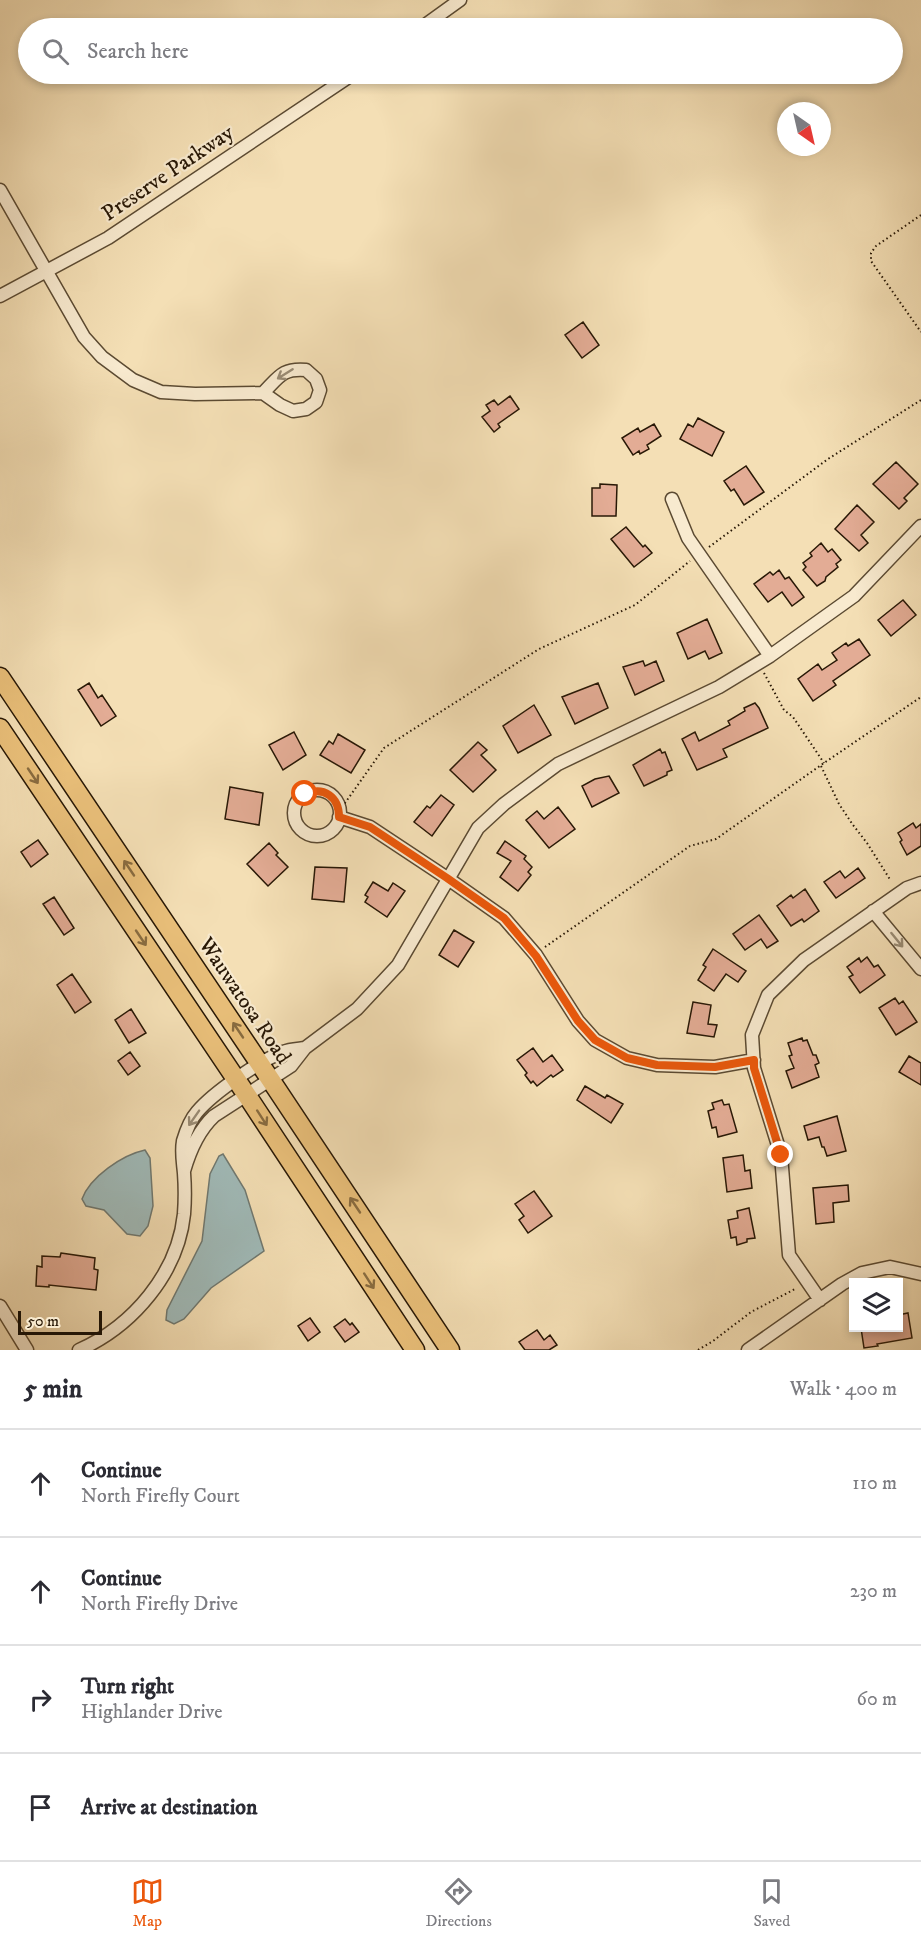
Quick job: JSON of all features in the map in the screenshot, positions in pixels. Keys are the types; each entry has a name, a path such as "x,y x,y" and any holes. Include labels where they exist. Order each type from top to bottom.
{"main road":[{"name":"Wauwatosa Road","path":"0,677 450,1350"},
{"path":"0,728 415,1350"}],"street":[{"path":"435,18 460,0"},
{"name":"Preserve Parkway","path":"0,296 108,238 338,84"},
{"path":"0,190 84,337 102,357 133,380 161,392 263,393 293,411 306,409 316,402 320,390 316,379 306,369 292,369 282,374 263,393"},
{"path":"672,499 688,538 770,656"},
{"path":"79,1350 99,1340 130,1317 163,1275 179,1240 182,1222 184,1172 182,1148 189,1125 203,1106 241,1087 270,1079 291,1066 305,1047 357,1009 398,965 478,828 504,804 558,764 719,687 770,656 854,596 921,526"},
{"path":"339,812 370,827 504,918 535,954 578,1021 595,1040 627,1058 657,1065 715,1067 754,1060"},
{"path":"820,1300 789,1255 781,1155 754,1068 752,1035 768,994 804,960 907,888 921,883"},
{"path":"873,911 921,969"},
{"path":"184,1172 196,1140 207,1123 260,1063 284,1051 305,1047"},
{"path":"748,1350 842,1284 862,1274 890,1267 921,1274"},
{"path":"0,1306 27,1350"}],"path":[{"path":"921,215 876,246 871,253 871,261 921,332"},
{"path":"339,812 384,748 539,649 635,605 699,554 828,459 921,400"},
{"path":"758,664 784,710 793,717 822,764 839,804 891,881"},
{"path":"535,954 690,846 716,839 921,697"},
{"path":"698,1350 751,1312 795,1289"}],"water":[{"path":"145,1150 150,1158 153,1206 148,1226 140,1236 127,1234 104,1210 86,1206 82,1199 92,1183 108,1168"},
{"path":"223,1154 245,1190 264,1251 211,1288 184,1319 174,1324 166,1320 167,1310 202,1241 210,1174 219,1156"}],"building":[{"path":"583,322 599,345 582,358 565,335"},
{"path":"510,396 519,409 498,424 500,427 494,432 482,417 490,411 486,405 494,400 498,405"},
{"path":"698,418 724,432 712,456 680,439 688,424 693,427"},
{"path":"654,424 661,436 647,445 649,449 633,455 622,438 638,428 640,432"},
{"path":"896,462 918,484 904,498 907,501 899,509 873,484"},
{"path":"746,466 764,492 744,505 734,489 731,491 724,481"},
{"path":"600,484 617,485 616,516 592,516 592,488 600,488"},
{"path":"857,505 874,522 861,535 868,543 859,551 835,529"},
{"path":"626,527 643,547 645,545 652,553 634,567 611,539"},
{"path":"821,543 828,552 832,549 841,560 836,564 838,567 817,586 803,570 806,567 803,563 812,556 810,553"},
{"path":"779,570 785,579 789,577 804,597 792,606 782,592 768,602 754,584 770,572 773,575"},
{"path":"903,600 916,615 891,636 878,620"},
{"path":"707,619 722,653 709,659 705,651 688,659 677,633"},
{"path":"859,639 870,655 833,681 836,685 813,701 798,679 818,664 822,670 837,660 832,653 846,643 848,646"},
{"path":"643,661 645,666 656,661 664,681 635,695 623,667"},
{"path":"89,683 98,698 102,695 116,716 101,726 78,690"},
{"path":"598,683 608,708 575,724 562,697"},
{"path":"755,703 768,728 723,749 727,757 697,770 682,739 695,732 699,741 730,725 728,721 745,711 744,708"},
{"path":"534,705 551,735 518,753 503,726"},
{"path":"294,732 306,755 283,770 269,745"},
{"path":"338,734 365,750 351,773 320,755 329,741 333,744"},
{"path":"478,742 487,750 481,755 496,770 473,792 450,770"},
{"path":"660,749 662,753 665,752 672,770 667,772 667,775 644,786 633,765"},
{"path":"609,776 619,793 592,807 582,786 595,779"},
{"path":"230,787 263,793 259,825 225,819"},
{"path":"441,795 454,805 432,836 414,822 427,806 430,808"},
{"path":"558,807 575,829 549,848 526,820 537,811 544,819"},
{"path":"913,823 916,828 921,824 921,846 907,855 898,833"},
{"path":"38,840 48,854 31,867 21,852"},
{"path":"505,841 526,856 524,859 532,867 528,872 531,875 518,891 500,877 511,861 497,853"},
{"path":"269,843 278,853 276,855 288,867 268,886 247,864"},
{"path":"315,867 347,868 344,902 312,899"},
{"path":"858,868 865,878 836,898 824,882 840,871 845,878"},
{"path":"373,882 388,891 393,883 405,891 387,917 365,902 368,897 365,895"},
{"path":"805,889 819,911 804,922 802,919 791,926 777,906 791,895 793,898"},
{"path":"54,897 74,928 64,935 43,904"},
{"path":"759,915 778,941 767,948 761,939 745,950 733,934"},
{"path":"454,930 474,942 458,967 439,955"},
{"path":"713,949 746,971 738,982 726,974 714,991 698,980 706,967 703,965"},
{"path":"867,957 874,967 878,965 885,975 860,993 849,977 853,975 847,967 859,958 861,962"},
{"path":"72,974 91,1002 75,1013 57,985"},
{"path":"895,998 899,1004 903,1001 917,1022 896,1035 879,1008"},
{"path":"693,1002 711,1005 708,1024 717,1025 714,1037 687,1033"},
{"path":"131,1009 146,1033 129,1043 115,1020"},
{"path":"802,1038 803,1041 807,1040 813,1055 816,1055 819,1063 815,1065 819,1077 792,1088 786,1071 794,1068 789,1056 792,1055 788,1043"},
{"path":"533,1048 543,1062 552,1055 563,1070 553,1077 551,1075 537,1086 533,1081 531,1083 517,1060"},
{"path":"130,1052 140,1066 128,1075 118,1061"},
{"path":"909,1056 921,1063 921,1085 899,1072"},
{"path":"585,1086 605,1098 607,1095 623,1104 611,1123 577,1100"},
{"path":"722,1100 724,1105 729,1104 737,1132 718,1137 716,1127 712,1128 708,1111 714,1109 712,1103"},
{"path":"837,1116 846,1151 827,1156 819,1137 808,1140 804,1126"},
{"path":"743,1155 745,1171 750,1170 752,1188 727,1192 723,1158"},
{"path":"848,1185 849,1201 833,1203 834,1222 816,1224 813,1188"},
{"path":"534,1191 552,1216 528,1233 519,1220 524,1216 515,1204"},
{"path":"749,1208 755,1238 747,1239 747,1242 737,1245 736,1237 731,1238 728,1220 738,1218 737,1211"},
{"path":"61,1253 95,1258 94,1269 98,1270 96,1290 49,1285 49,1287 36,1286 37,1266 42,1267 42,1256 60,1257"},
{"path":"908,1313 912,1338 864,1348 862,1332 903,1332 903,1314"},
{"path":"310,1318 320,1332 308,1341 298,1326"},
{"path":"345,1319 350,1325 352,1323 359,1332 345,1342 334,1327"},
{"path":"537,1330 544,1340 550,1335 557,1345 549,1350 525,1350 519,1342"}],"route":[{"path":"305,794 312,791 327,793 337,803 339,817 370,827 504,918 536,956 578,1021 595,1040 627,1058 657,1065 715,1067 754,1060 754,1068 781,1155"}]}
